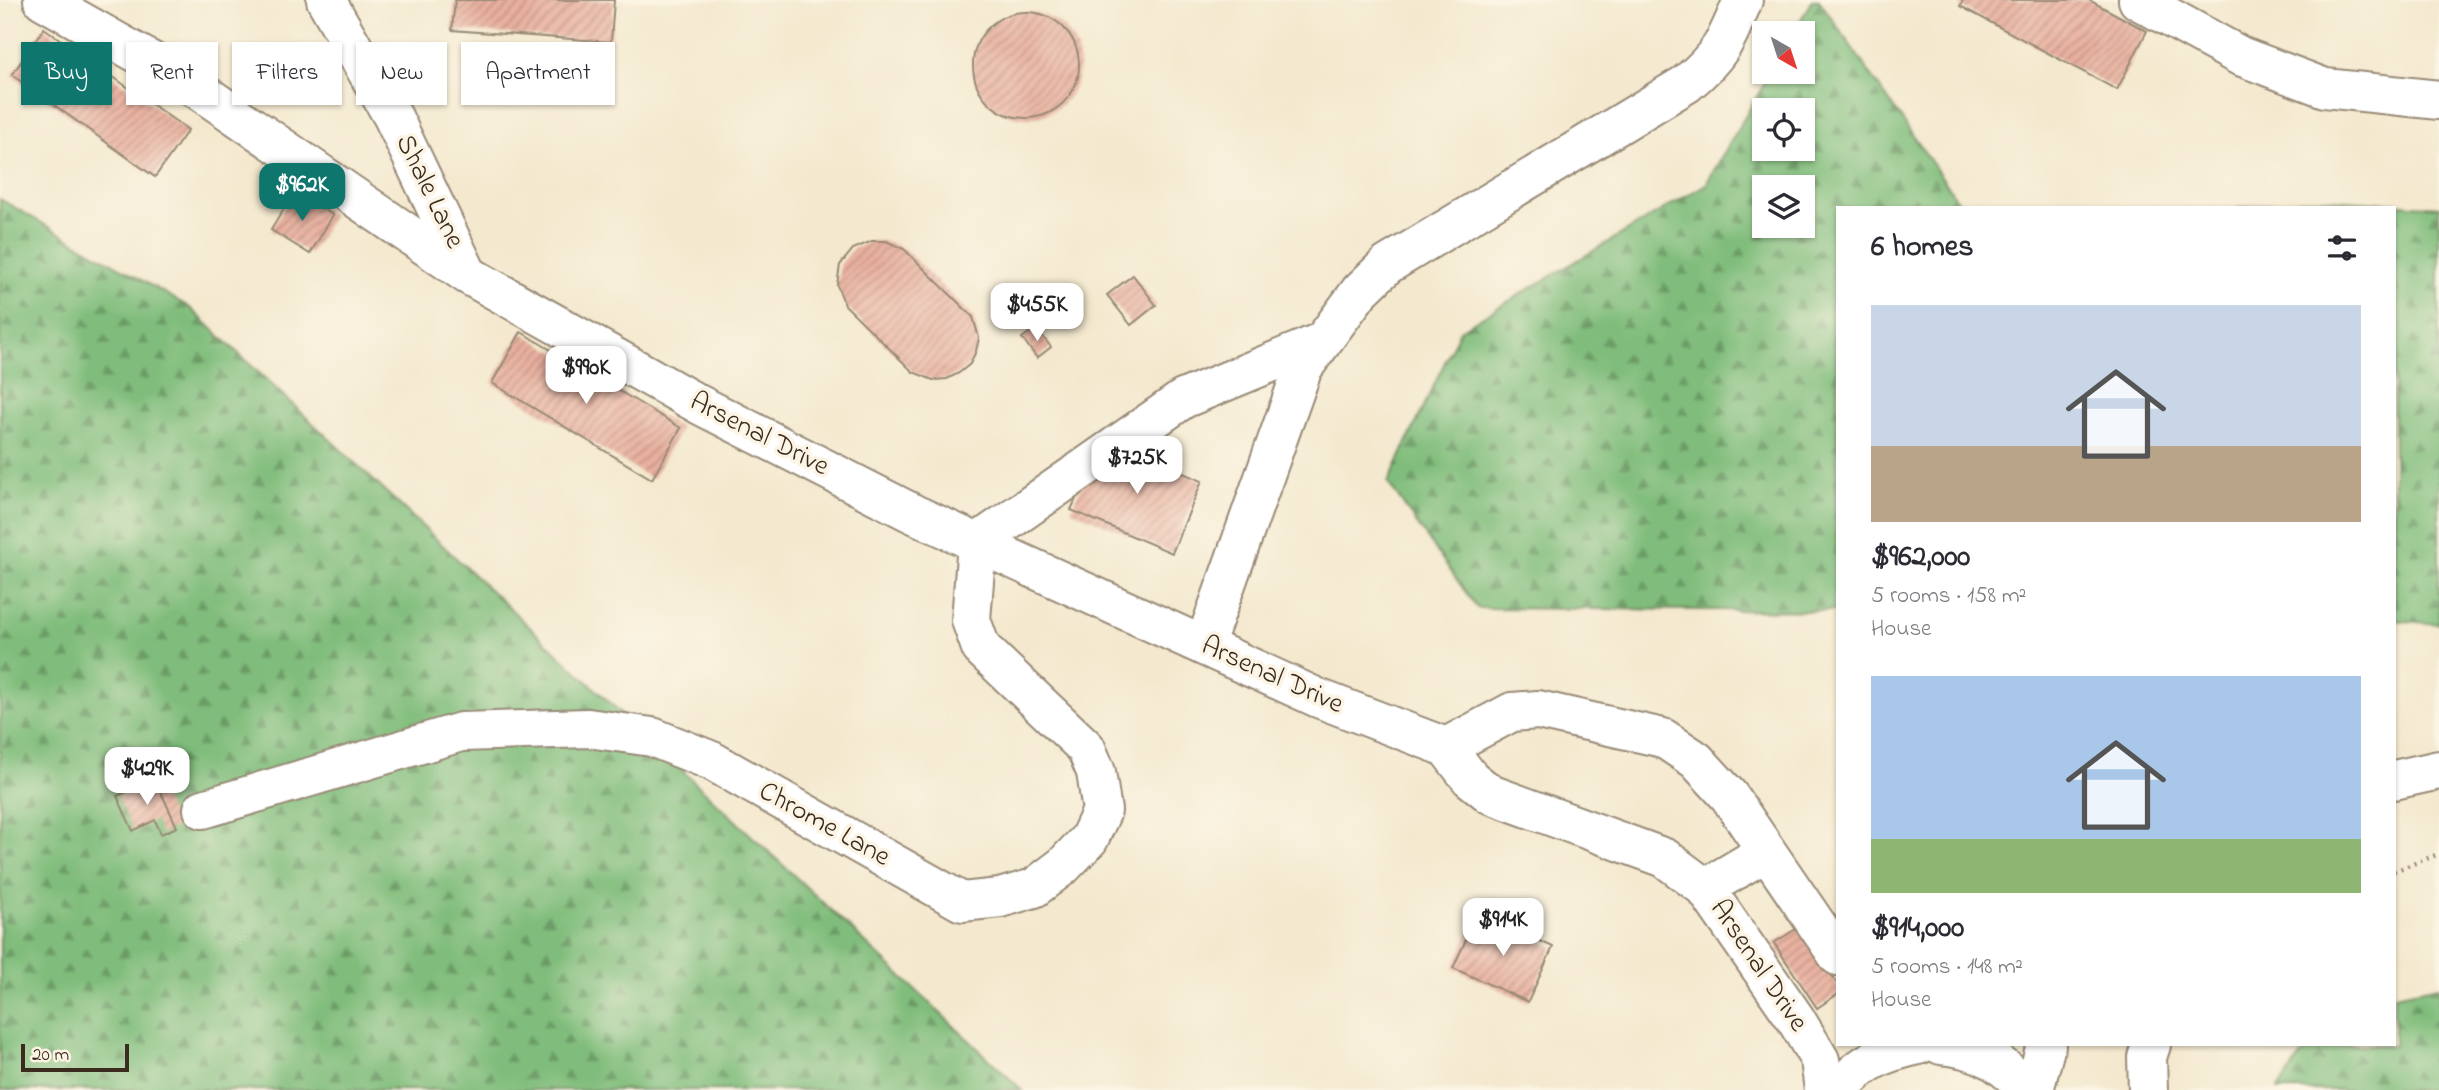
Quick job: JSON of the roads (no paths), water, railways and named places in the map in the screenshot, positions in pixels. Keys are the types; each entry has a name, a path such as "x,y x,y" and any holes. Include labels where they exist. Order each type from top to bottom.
{"lane":[{"name":"Arsenal Drive","path":"43,0 181,78 468,275 700,405 914,514 977,543 1318,698 1446,747 1471,778 1490,794 1665,858 1705,888 1820,1060 1824,1090"},
{"name":"Shale Lane","path":"326,0 393,117 468,275"},
{"path":"1204,646 1303,368 1360,291 1387,265 1686,84 1709,65 1729,36 1743,0"},
{"path":"2138,0 2240,55 2325,88 2439,100"},
{"path":"977,543 1182,399 1321,342"},
{"name":"Chrome Lane","path":"203,809 461,732 588,728 652,737 712,761 962,902 1000,898 1034,888 1063,866 1089,839 1102,811 1096,772 1086,748 981,648 971,620 977,543"},
{"path":"1446,747 1511,712 1538,709 1662,738 1696,760 1721,787 1836,954"},
{"path":"2396,780 2439,769"},
{"path":"1705,888 1766,852"},
{"path":"1839,1090 1852,1073 1886,1052 1914,1046"},
{"path":"1953,1046 2011,1054 2032,1090"},
{"path":"2032,1090 2046,1046"},
{"path":"2148,1090 2147,1057 2151,1046"}]}
